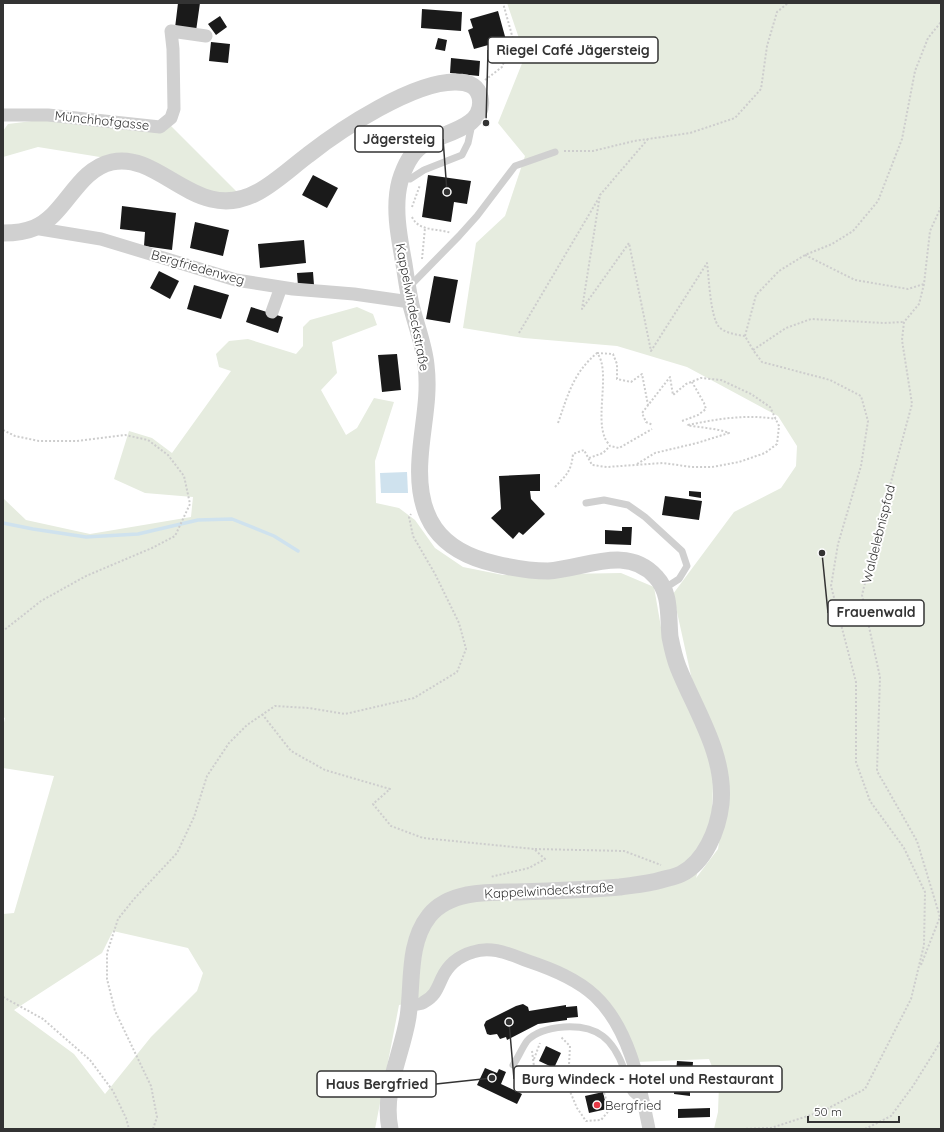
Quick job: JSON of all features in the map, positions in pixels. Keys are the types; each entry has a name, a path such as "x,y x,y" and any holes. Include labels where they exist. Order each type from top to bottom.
{"street":[{"name":"Münchhofgasse","path":"3,115 48,114 160,127 171,118 174,109 173,49 171,31 206,36"},
{"path":"3,233 18,232 34,228 54,213 87,175 102,165 118,160 132,161 147,167 197,194 210,199 228,200 245,198 260,191 321,144 364,117 400,98 440,83 467,83 475,87 480,102 477,116 472,121"},
{"name":"Kappelwindeckstraße","path":"390,1129 388,1118 388,1093 406,1028 410,1005 412,962 418,937 430,914 444,903 462,896 486,892 583,891 647,884 684,873 706,852 714,834 721,806 721,784 716,757 709,735 676,662 671,642 665,588 647,568 632,561 610,560 584,563 556,570 535,571 512,568 479,560 450,545 438,532 427,514 421,495 420,462 428,388 426,358 409,295 399,236 397,209 398,190 401,178 410,157 417,148 427,142 462,128 472,121"},
{"name":"Bergfriedenweg","path":"34,228 102,239 236,280 281,288 324,292 409,295"},
{"path":"272,312 281,288"},
{"path":"410,1005 423,1003 436,992 442,977 451,965 459,957 474,951 490,949 534,963 566,976 595,995 623,1036 644,1100 649,1129"}],"lane":[{"path":"401,178 410,179 424,170 462,155 468,143 472,121"},
{"path":"409,295 420,276 459,236 515,166 555,152"},
{"path":"586,503 604,500 628,505 645,517 682,551 687,566 679,579 665,588"},
{"path":"513,1065 528,1041 542,1032 558,1028 579,1027 593,1031 607,1038 615,1048 624,1069 631,1093 637,1098 644,1100"}],"path":[{"path":"475,87 502,67 513,39 503,3"},
{"path":"555,152 592,150 648,139 690,134 735,118 761,89 767,46 777,12 788,3"},
{"path":"742,1129 771,1128 808,1116 823,1111 865,1089 911,999 924,945 925,892 904,848 870,801 856,762 856,682 831,586 838,544 861,466 868,421 861,396 830,380 762,362 745,336 756,295 779,271 805,255 832,244 853,231 878,201 902,139 915,71 928,38 941,22"},
{"path":"519,333 600,195 648,139"},
{"path":"411,210 424,170"},
{"path":"600,195 582,309 630,243 651,351 707,263 710,298 719,327 736,335 745,336"},
{"path":"753,350 786,328 811,319 884,323 904,322 919,304 924,284 930,231 941,207"},
{"path":"412,214 412,219 416,223 426,228 446,231 459,236"},
{"path":"420,276 426,228"},
{"path":"805,255 855,280 908,289 924,284"},
{"name":"Waldelebnispfad","path":"904,322 902,340 912,404 862,595 880,677 877,771 917,841 940,917 918,974"},
{"path":"558,423 573,383 582,367 597,353 613,354 617,364 617,379 630,382 642,374 648,405"},
{"path":"597,353 600,357 603,371 601,418 605,438 610,446 619,448 652,429"},
{"path":"555,487 568,474 572,466 573,454 584,450 592,465 607,467 663,463 692,467 712,467 739,462 765,453 777,444 778,426 770,407 751,394 721,380 701,378 686,384 673,395 670,377 642,413 646,422 653,425"},
{"path":"682,421 698,415 706,409 692,382"},
{"path":"637,464 655,453 697,443 729,433 722,430 704,429 687,425 736,417 762,417 776,420"},
{"path":"3,430 15,436 39,441 77,441 125,435 148,440 168,455 184,476 190,504 175,536 152,548 86,576 40,601 3,631"},
{"path":"588,458 603,453 610,446"},
{"path":"153,1129 157,1117 151,1086 115,1011 107,979 107,953 118,919 134,899 177,853 194,817 207,776 229,743 247,725 262,714 275,706 309,708 345,714 414,698 457,672 466,649 459,623 434,574 412,536 409,518 421,495"},
{"path":"262,714 291,751 326,770 390,789 372,804 391,826 423,838 534,849 624,851 684,873"},
{"path":"484,878 529,868 545,859 534,849"},
{"path":"3,997 43,1019 90,1060 113,1091 126,1118 129,1129"},
{"path":"545,1040 540,1043 534,1059 535,1074 548,1083 566,1082 576,1069 585,1067 595,1074 602,1086 609,1109 602,1120 586,1121 577,1108 566,1082 570,1046 562,1038 557,1037"},
{"path":"865,1129 890,1116 913,1086 941,1042"}],"shaded area":[{"path":"507,3 941,3 941,1129 714,1129 718,1112 719,1084 709,1059 636,1062 596,992 473,947 432,990 414,1002 399,1005 375,1129 3,1129 3,914 14,913 54,776 3,768 3,727 5,718 3,717 3,498 26,520 90,534 191,517 193,497 145,493 114,479 129,431 152,438 172,453 231,371 219,367 216,354 229,341 248,339 296,354 303,346 303,327 310,320 357,307 373,314 377,325 332,342 337,373 321,390 346,435 357,428 374,398 394,402 375,461 376,503 399,508 415,520 435,548 463,567 503,575 621,573 654,587 663,639 707,745 713,782 712,820 696,878 718,849 727,790 692,680 673,594 734,512 781,488 796,466 797,446 778,416 687,367 617,346 524,338 463,328 476,243 505,216 525,156 498,123 525,56","holes":["113,931 188,948 203,973 197,991 151,1037 105,1094 74,1054 14,1010 102,953"]},
{"path":"48,119 168,123 239,194 215,193 106,158 38,147 3,157 3,131 8,124"}],"water":[{"path":"407,472 408,493 381,493 380,473"}],"building":[{"path":"178,3 200,3 196,31 175,28"},
{"path":"422,9 462,12 461,31 421,28"},
{"path":"498,11 506,40 474,49 468,30 473,28 470,19"},
{"path":"220,16 227,27 216,35 208,24"},
{"path":"438,38 447,40 445,51 435,49"},
{"path":"211,42 230,44 228,63 209,61"},
{"path":"451,58 480,61 479,76 450,73"},
{"path":"313,175 338,188 327,208 302,195"},
{"path":"428,175 471,181 467,204 454,202 451,222 422,217"},
{"path":"122,206 176,213 172,250 144,246 145,232 120,229"},
{"path":"195,222 229,230 223,256 190,248"},
{"path":"304,240 306,263 260,268 258,244"},
{"path":"159,271 179,281 170,299 150,288"},
{"path":"313,272 314,285 298,286 297,273"},
{"path":"434,276 458,280 450,323 426,319"},
{"path":"194,285 229,295 221,319 187,309"},
{"path":"251,307 283,317 278,333 246,322"},
{"path":"397,354 401,390 382,392 378,355"},
{"path":"540,474 540,491 530,491 531,499 545,514 523,535 519,532 513,539 491,518 501,509 499,476"},
{"path":"689,491 701,492 701,498 689,496"},
{"path":"665,496 702,501 699,520 662,515"},
{"path":"622,527 632,527 631,545 605,544 605,530 622,531"},
{"path":"523,1004 528,1007 529,1011 566,1005 566,1007 577,1006 578,1017 538,1024 507,1040 506,1037 500,1039 497,1034 487,1034 484,1025 486,1021"},
{"path":"546,1046 561,1053 554,1068 539,1061"},
{"path":"677,1061 693,1062 693,1089 690,1089 690,1096 674,1094"},
{"path":"485,1068 497,1073 499,1069 506,1072 501,1084 522,1094 517,1104 477,1085"},
{"name":"Bergfried","path":"603,1092 607,1109 589,1113 585,1096"},
{"path":"710,1108 710,1117 678,1118 678,1109"}],"waterway":[{"path":"3,523 86,537 138,534 198,520 232,519 274,536 298,551"}],"place":[{"name":"Riegel Café Jägersteig","path":"486,123"},
{"name":"Jägersteig","path":"447,192"},
{"name":"Frauenwald","path":"822,553"},
{"name":"Burg Windeck - Hotel und Restaurant","path":"509,1022"},
{"name":"Haus Bergfried","path":"492,1078"},
{"name":"Bergfried","path":"597,1105"}]}
